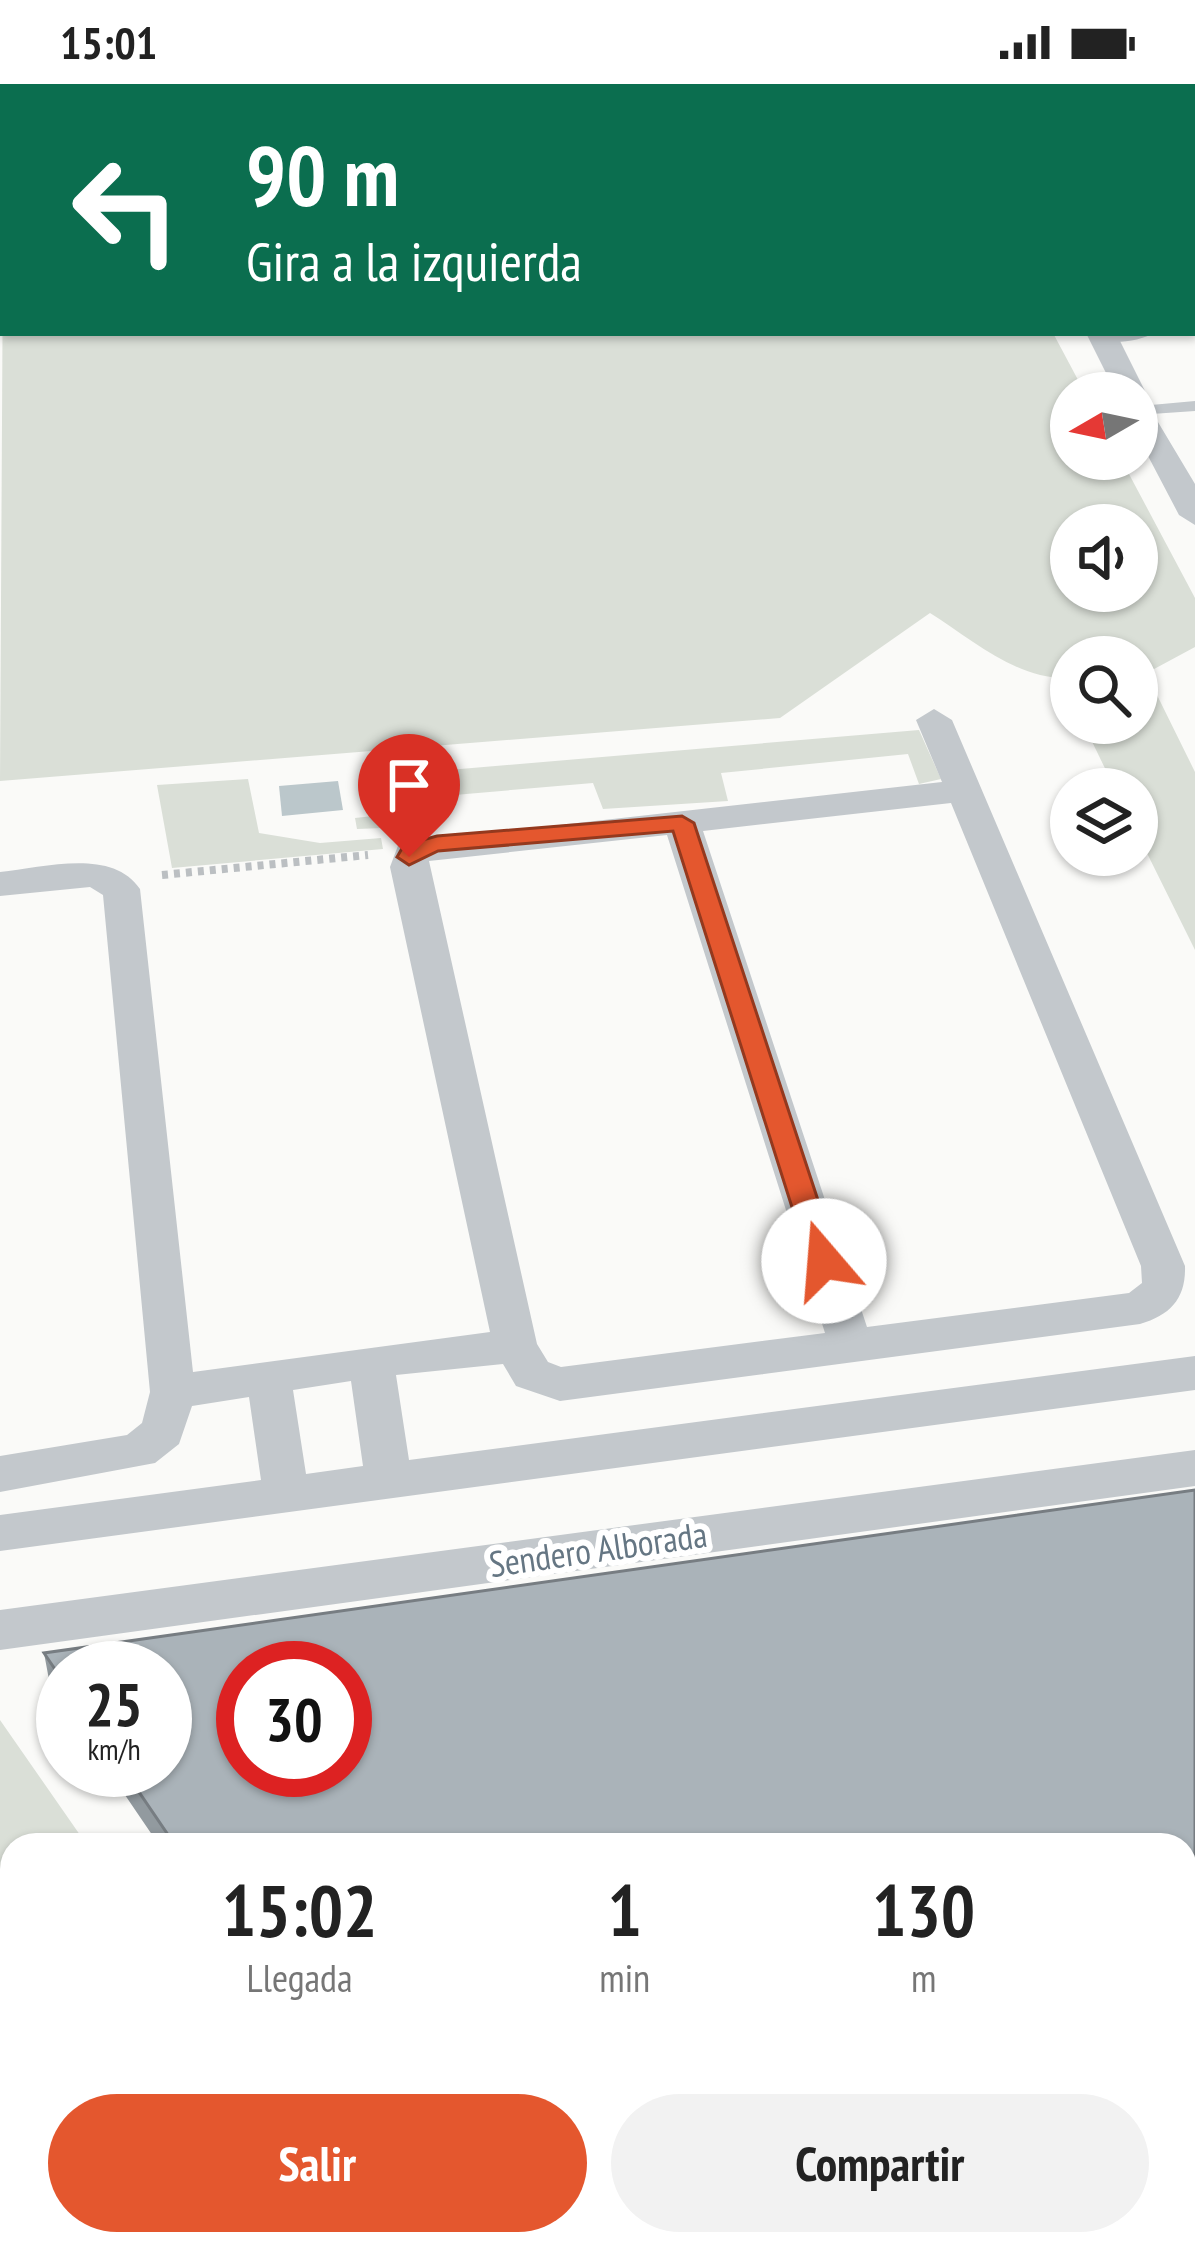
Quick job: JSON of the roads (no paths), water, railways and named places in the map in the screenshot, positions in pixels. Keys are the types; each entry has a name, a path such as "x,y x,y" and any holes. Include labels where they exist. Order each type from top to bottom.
{"street":[{"path":"1102,336 1120,372"},
{"path":"1158,445 1195,515"},
{"path":"934,720 1167,1278 1154,1301 1140,1308 560,1384 532,1374 514,1346 409,867 412,850 963,791"},
{"path":"682,823 852,1348"},
{"path":"0,884 79,876 112,880 124,898 173,1392 163,1432 140,1451 0,1474"},
{"path":"173,1392 371,1361 514,1346"},
{"path":"371,1361 388,1478"},
{"path":"0,1533 1195,1372"},
{"path":"268,1376 286,1493"},
{"name":"Sendero Alborada","path":"0,1630 1195,1468"}],"lane":[{"path":"1158,404 1195,406"}]}
